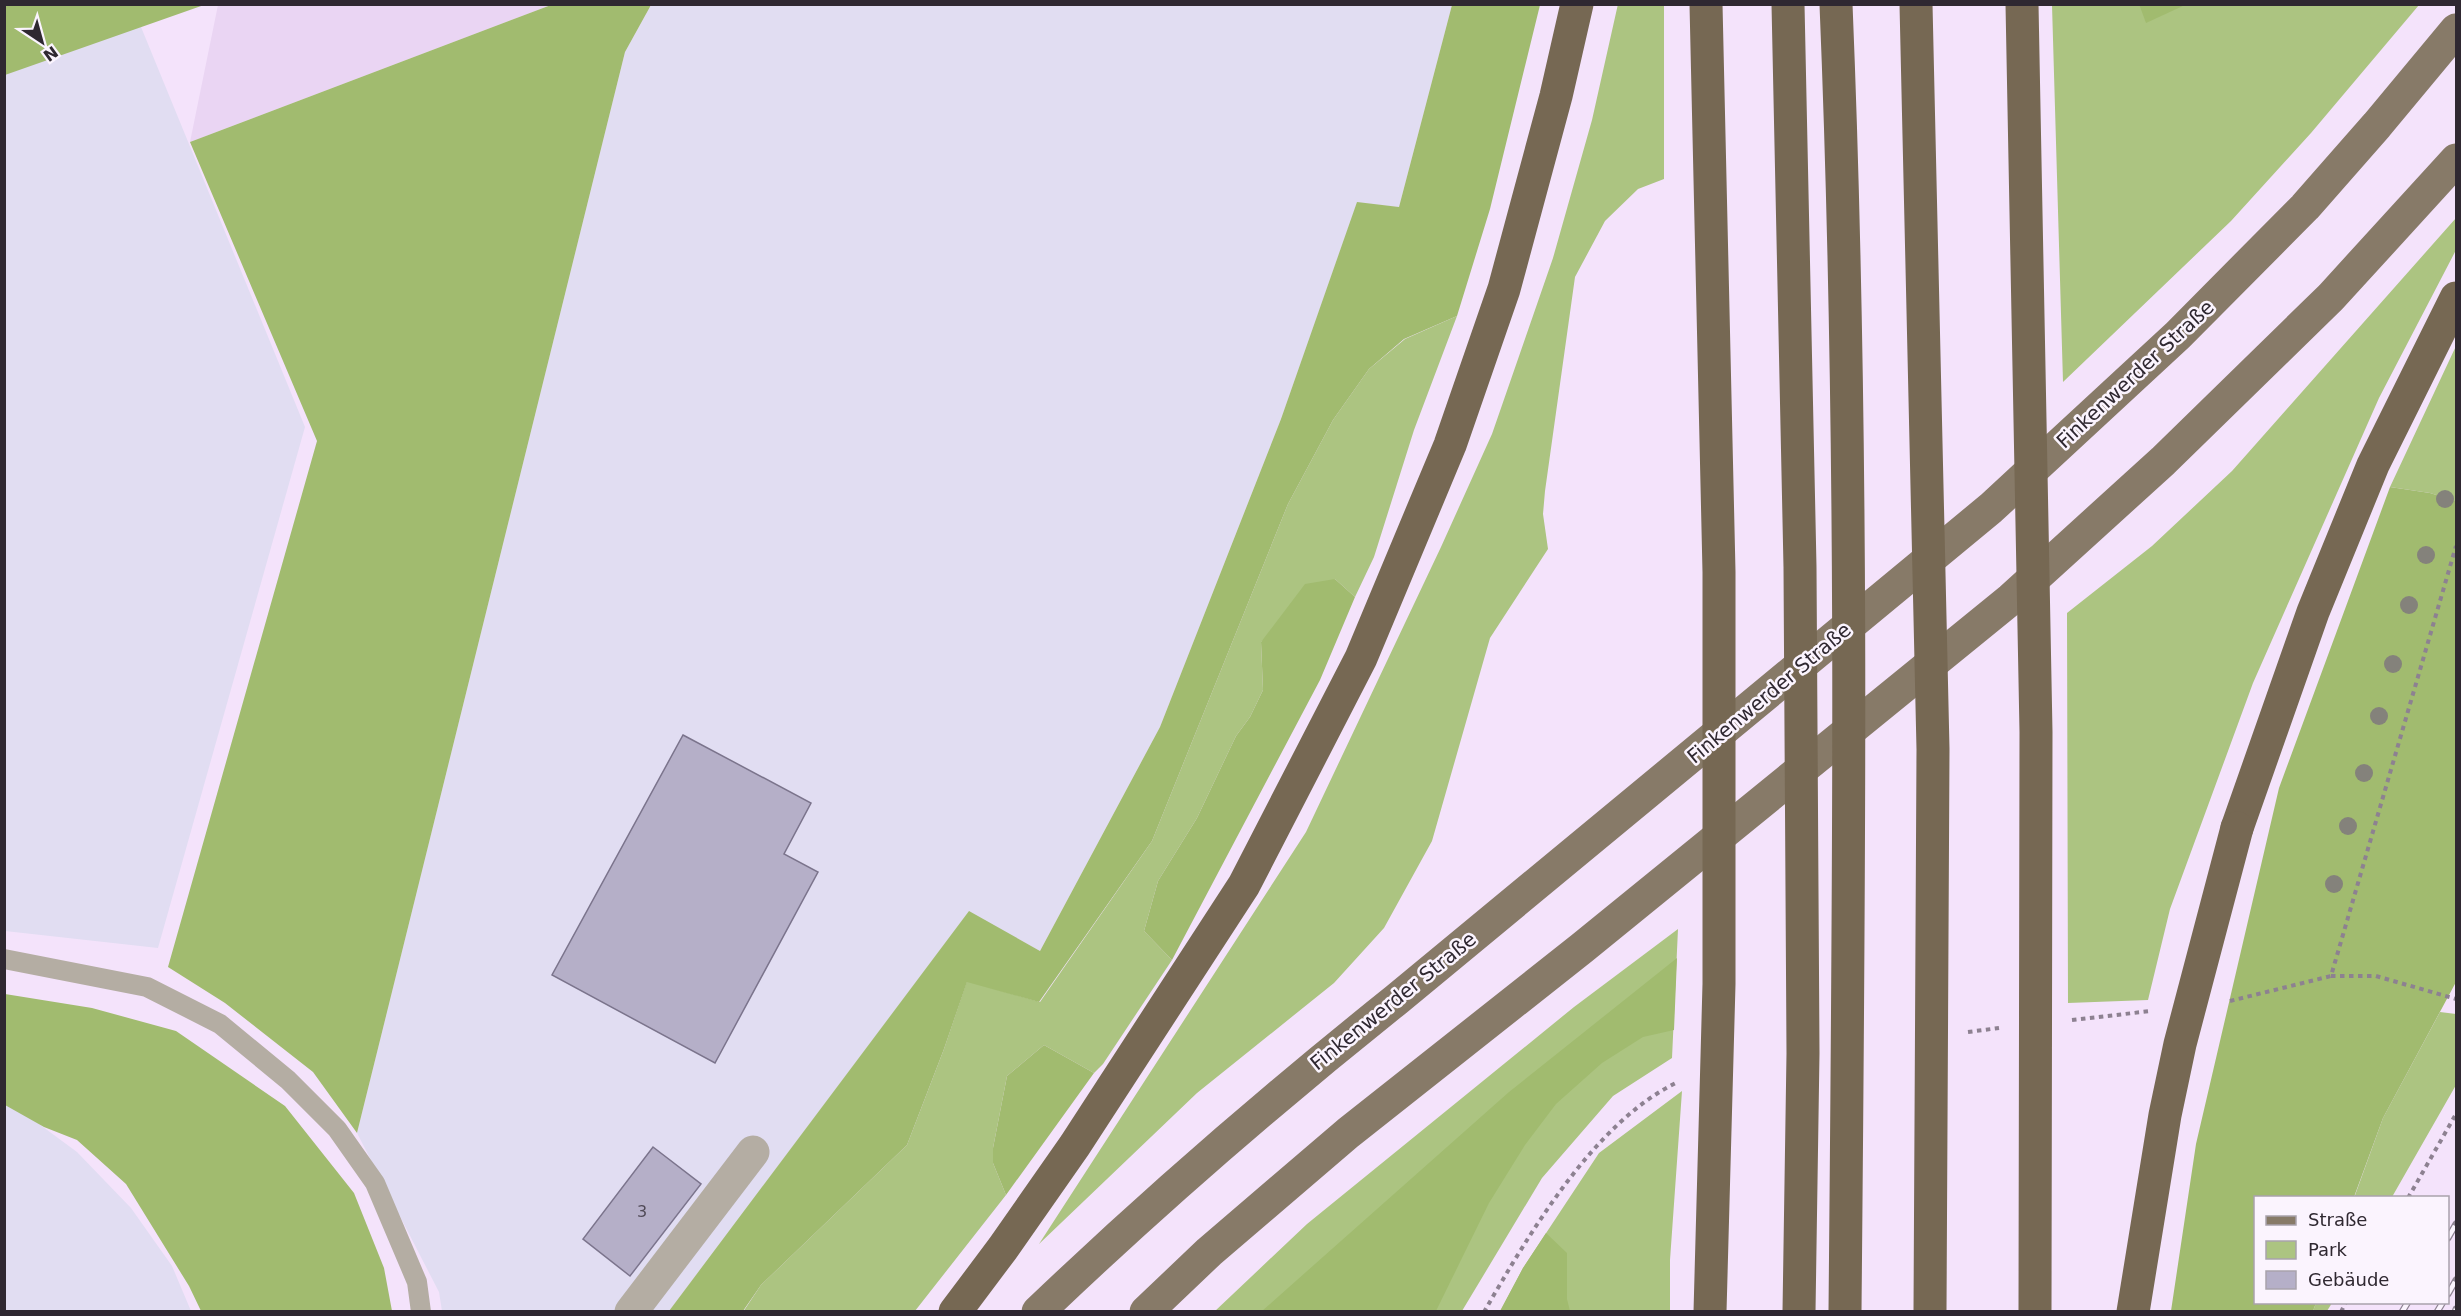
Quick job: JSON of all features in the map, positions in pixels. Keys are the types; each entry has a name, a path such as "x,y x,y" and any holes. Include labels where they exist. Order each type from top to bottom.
{"highway":[{"path":"956,1311 1004,1248 1075,1145 1244,885 1361,658 1430,497 1504,289 1556,96 1577,4"},
{"path":"1706,4 1719,572 1719,984 1710,1311"},
{"path":"1788,4 1800,579 1803,1053 1798,1311"},
{"path":"1836,4 1842,159 1850,567 1845,1311"},
{"path":"1916,4 1933,749 1930,1311"},
{"path":"2022,4 2036,732 2035,1311"},
{"path":"2133,1311 2163,1126 2180,1044 2238,828 2313,612 2373,465 2457,298"}],"main road":[{"name":"Finkenwerder Straße","path":"1038,1311 1173,1185 1302,1074 1433,970 1991,508 2178,335 2305,207 2378,125 2457,30"},
{"path":"1146,1311 1209,1251 1348,1133 1582,948 2011,599 2163,461 2331,297 2457,160"}],"street":[{"path":"631,1311 753,1152"}],"lane":[{"path":"4,959 147,987 220,1024 288,1080 337,1129 375,1183 417,1281 422,1311"}],"path":[{"path":"2331,976 2376,976 2457,999"},
{"path":"2409,1196 2457,1114"}],"shaded area":[{"path":"654,4 1452,5 1399,207 1357,203 1281,419 1160,727 1040,951 969,912 669,1311 442,1311 439,1292 357,1133 625,52 650,7"},
{"path":"5,5 132,5 305,427 158,948 5,931"},
{"path":"218,5 551,5 190,142"},
{"path":"5,1102 20,1110 77,1152 131,1208 172,1266 191,1311 5,1312"}],"green space":[{"path":"5,4 204,4 204,5 5,75"},
{"path":"1618,4 1664,5 1664,179 1638,189 1605,221 1575,277 1545,491 1543,514 1548,549 1490,638 1432,841 1384,928 1334,983 1197,1093 1039,1244 1306,832 1441,547 1492,434 1553,258 1592,120"},
{"path":"2139,4 2185,4 2185,5 2146,23"},
{"path":"551,5 651,5 625,52 357,1133 313,1072 225,1003 168,967 317,441 190,142"},
{"path":"1452,5 1540,5 1490,209 1457,316 1404,339 1369,369 1333,420 1288,504 1152,841 1039,1002 967,982 907,1145 761,1285 743,1311 669,1311 969,911 1040,951 1160,727 1281,419 1357,202 1399,207"},
{"path":"2052,5 2419,5 2311,133 2231,221 2063,382"},
{"path":"2456,218 2456,250 2379,398 2253,683 2170,909 2148,1000 2068,1003 2067,613 2152,546 2232,471"},
{"path":"1457,316 1414,430 1374,557 1355,597 1335,579 1261,642 1263,690 1250,717 1236,736 1197,818 1158,881 1144,931 1172,960 1103,1064 1094,1073 1044,1045 1007,1076 993,1148 993,1163 1006,1195 915,1311 743,1312 761,1285 907,1145 967,981 1040,1002 1152,841 1288,504 1333,420 1369,369 1405,339"},
{"path":"2456,346 2455,501 2430,493 2390,487"},
{"path":"2390,487 2430,493 2456,501 2456,982 2383,1118 2354,1196 2254,1196 2254,1304 2316,1304 2313,1311 2171,1311 2196,1144 2279,788"},
{"path":"1335,579 1355,597 1320,680 1172,960 1144,931 1158,881 1197,818 1236,736 1250,717 1263,690 1261,642 1305,584"},
{"path":"1678,929 1672,1058 1613,1096 1542,1178 1462,1311 1214,1312 1307,1224 1574,1007"},
{"path":"1677,958 1674,1030 1643,1037 1602,1063 1556,1104 1525,1145 1489,1203 1436,1311 1262,1311 1509,1092"},
{"path":"5,994 92,1008 176,1031 285,1106 354,1193 384,1268 392,1311 201,1311 189,1286 126,1184 77,1140 44,1127 5,1105"},
{"path":"2440,1012 2456,1014 2456,1085 2393,1196 2355,1196 2383,1118"},
{"path":"1044,1045 1094,1073 1006,1195 993,1163 993,1148 1007,1076"},
{"path":"1682,1091 1670,1260 1670,1311 1500,1312 1523,1268 1599,1153"},
{"path":"1546,1233 1567,1253 1567,1299 1570,1311 1500,1311 1523,1268"},
{"path":"2315,1304 2331,1304 2327,1311 2313,1311"}],"building":[{"path":"683,735 811,803 784,854 818,872 715,1063 552,975"},
{"path":"653,1147 701,1184 630,1276 583,1239"}],"railway":[{"path":"2449,1236 2456,1224"},
{"path":"2449,1292 2456,1280"},
{"path":"2402,1312 2407,1304"},
{"path":"2437,1312 2442,1304"}]}
